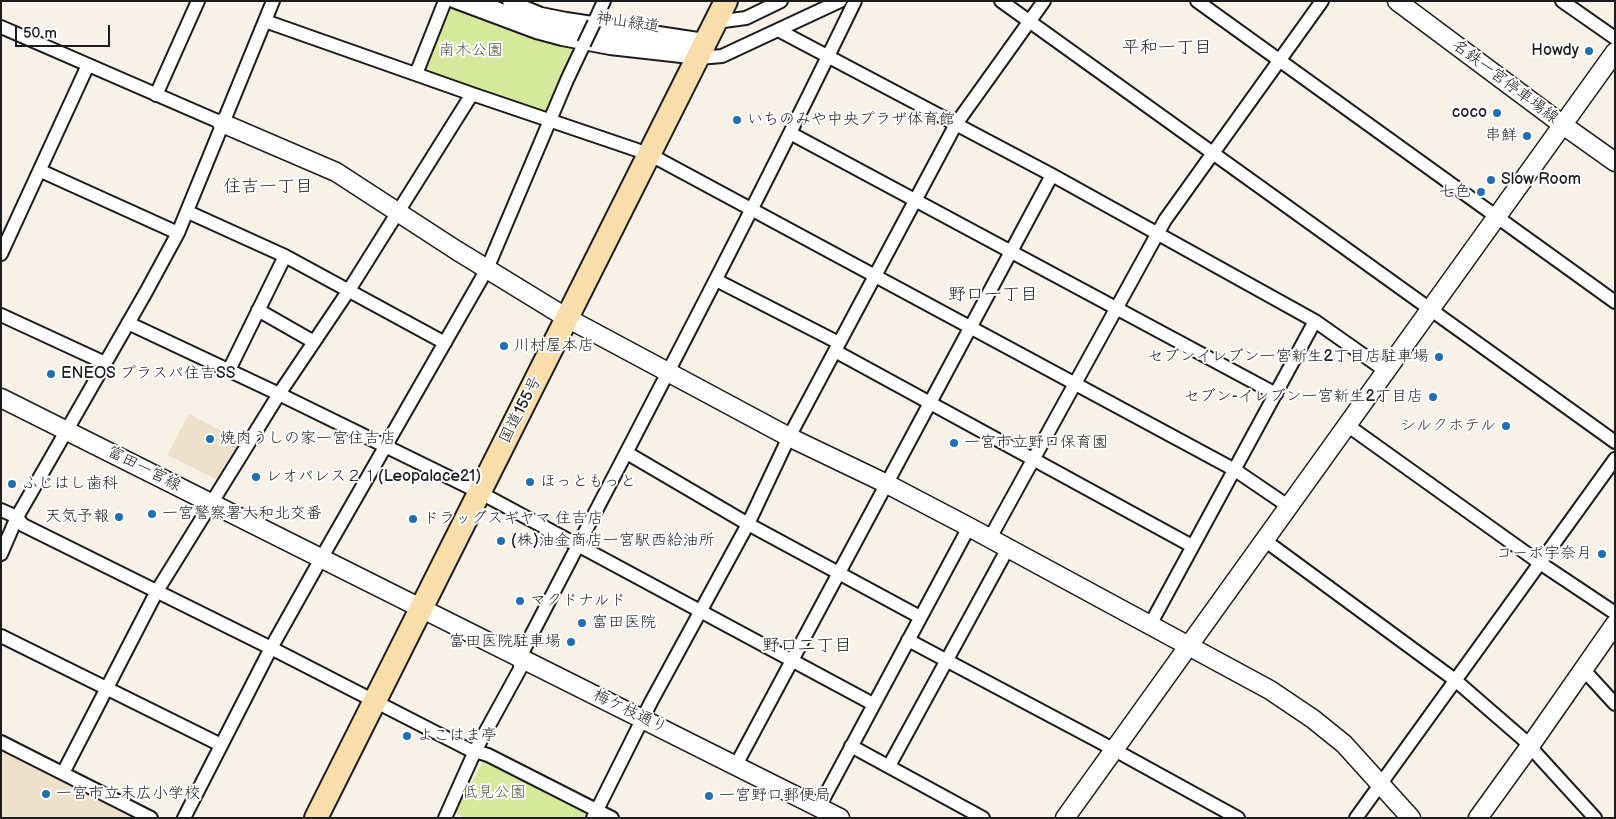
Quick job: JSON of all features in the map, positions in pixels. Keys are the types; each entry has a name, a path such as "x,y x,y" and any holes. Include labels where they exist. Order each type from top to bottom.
{"highway":[{"name":"国道155号","path":"316,818 420,607 567,318 648,154 694,53 713,29 726,1"}],"street":[{"path":"156,95 198,1"},
{"path":"1,554 17,517 178,233 273,1"},
{"path":"416,74 446,1"},
{"path":"453,1 536,32 584,44 722,56 840,1"},
{"name":"神山緑道","path":"478,1 561,29 694,53"},
{"path":"508,1 541,14 698,38 713,29 746,18 781,1"},
{"path":"184,818 271,648 487,269 550,120 604,1"},
{"path":"449,817 474,751 520,669 520,657 716,280 855,1"},
{"path":"1001,1 1615,442"},
{"path":"595,814 643,718 748,524 789,437 956,124 1044,1"},
{"path":"1197,1 1615,302"},
{"path":"990,538 1164,220 1322,1"},
{"name":"名鉄一宮停車場線","path":"1397,1 1615,162"},
{"path":"1562,1 1615,38"},
{"path":"265,21 648,154 1234,470 1288,506"},
{"path":"1,27 336,172 567,318 789,437 887,484 990,538 1270,690 1313,719 1344,744 1411,818"},
{"path":"778,30 1052,175 1315,321 1386,371"},
{"path":"1064,818 1615,52"},
{"path":"1,254 41,171 88,65"},
{"path":"63,773 157,591 280,394 349,290 472,94"},
{"path":"790,133 1276,394"},
{"path":"41,171 178,233"},
{"path":"736,764 1052,175"},
{"path":"188,212 285,256 445,344"},
{"path":"229,370 285,256"},
{"path":"716,280 837,347 930,402 1192,546"},
{"path":"258,310 314,342"},
{"path":"1,314 105,363"},
{"path":"1150,625 1315,321"},
{"path":"128,323 280,394 479,492 873,704"},
{"name":"富田一宮線","path":"1,398 420,607"},
{"path":"1347,425 1540,563 1615,614"},
{"path":"627,453 748,524 920,617"},
{"path":"1356,818 1615,458"},
{"path":"1,510 17,517 23,525 271,648 468,749 488,755 595,814 612,818"},
{"path":"819,806 969,527"},
{"path":"1263,540 1455,680 1530,746 1595,818"},
{"path":"889,766 1008,548"},
{"name":"梅ケ枝通り","path":"420,607 736,764 840,818"},
{"path":"1481,817 1615,624"},
{"path":"1,636 221,745"},
{"path":"908,640 1238,818"},
{"path":"1583,669 1615,704"},
{"path":"1,742 152,818"},
{"path":"851,746 983,818"}],"shaded area":[{"path":"189,414 241,441 217,480 167,455"},
{"name":"一宮市立末広小学校","path":"1,749 137,818 1,818"}],"green space":[{"name":"南木公園","path":"448,1 579,45 548,117 420,72"},
{"name":"低見公園","path":"483,761 586,813 583,818 465,818 455,813"}],"place":[{"name":"Howdy","path":"1589,51"},
{"name":"coco","path":"1497,113"},
{"name":"いちのみや中央プラザ体育館","path":"737,120"},
{"name":"串鮮","path":"1527,136"},
{"name":"Slow Room","path":"1491,180"},
{"name":"七色","path":"1481,192"},
{"name":"川村屋本店","path":"504,346"},
{"name":"セブンイレブン一宮新生2丁目店駐車場","path":"1439,357"},
{"name":"ENEOS プラスパ住吉SS","path":"51,374"},
{"name":"セブン-イレブン一宮新生2丁目店","path":"1433,397"},
{"name":"シルクホテル","path":"1506,426"},
{"name":"焼肉うしの家一宮住吉店","path":"210,439"},
{"name":"一宮市立野口保育園","path":"954,443"},
{"name":"レオパレス２１(Leopalace21)","path":"256,477"},
{"name":"ほっともっと","path":"530,482"},
{"name":"ふじはし歯科","path":"12,484"},
{"name":"一宮警察署大和北交番","path":"152,514"},
{"name":"天気予報","path":"119,517"},
{"name":"ドラッグスギヤマ 住吉店","path":"413,519"},
{"name":"(株)油金商店一宮駅西給油所","path":"501,541"},
{"name":"コーポ宇奈月","path":"1602,554"},
{"name":"マクドナルド","path":"520,601"},
{"name":"富田医院","path":"582,623"},
{"name":"富田医院駐車場","path":"571,642"},
{"name":"よこはま亭","path":"407,736"},
{"name":"一宮市立末広小学校","path":"46,794"},
{"name":"一宮野口郵便局","path":"709,796"}],"district":[{"name":"平和一丁目","path":"1167,48"},
{"name":"住吉一丁目","path":"268,187"},
{"name":"野口一丁目","path":"993,295"},
{"name":"野口二丁目","path":"807,646"}]}
